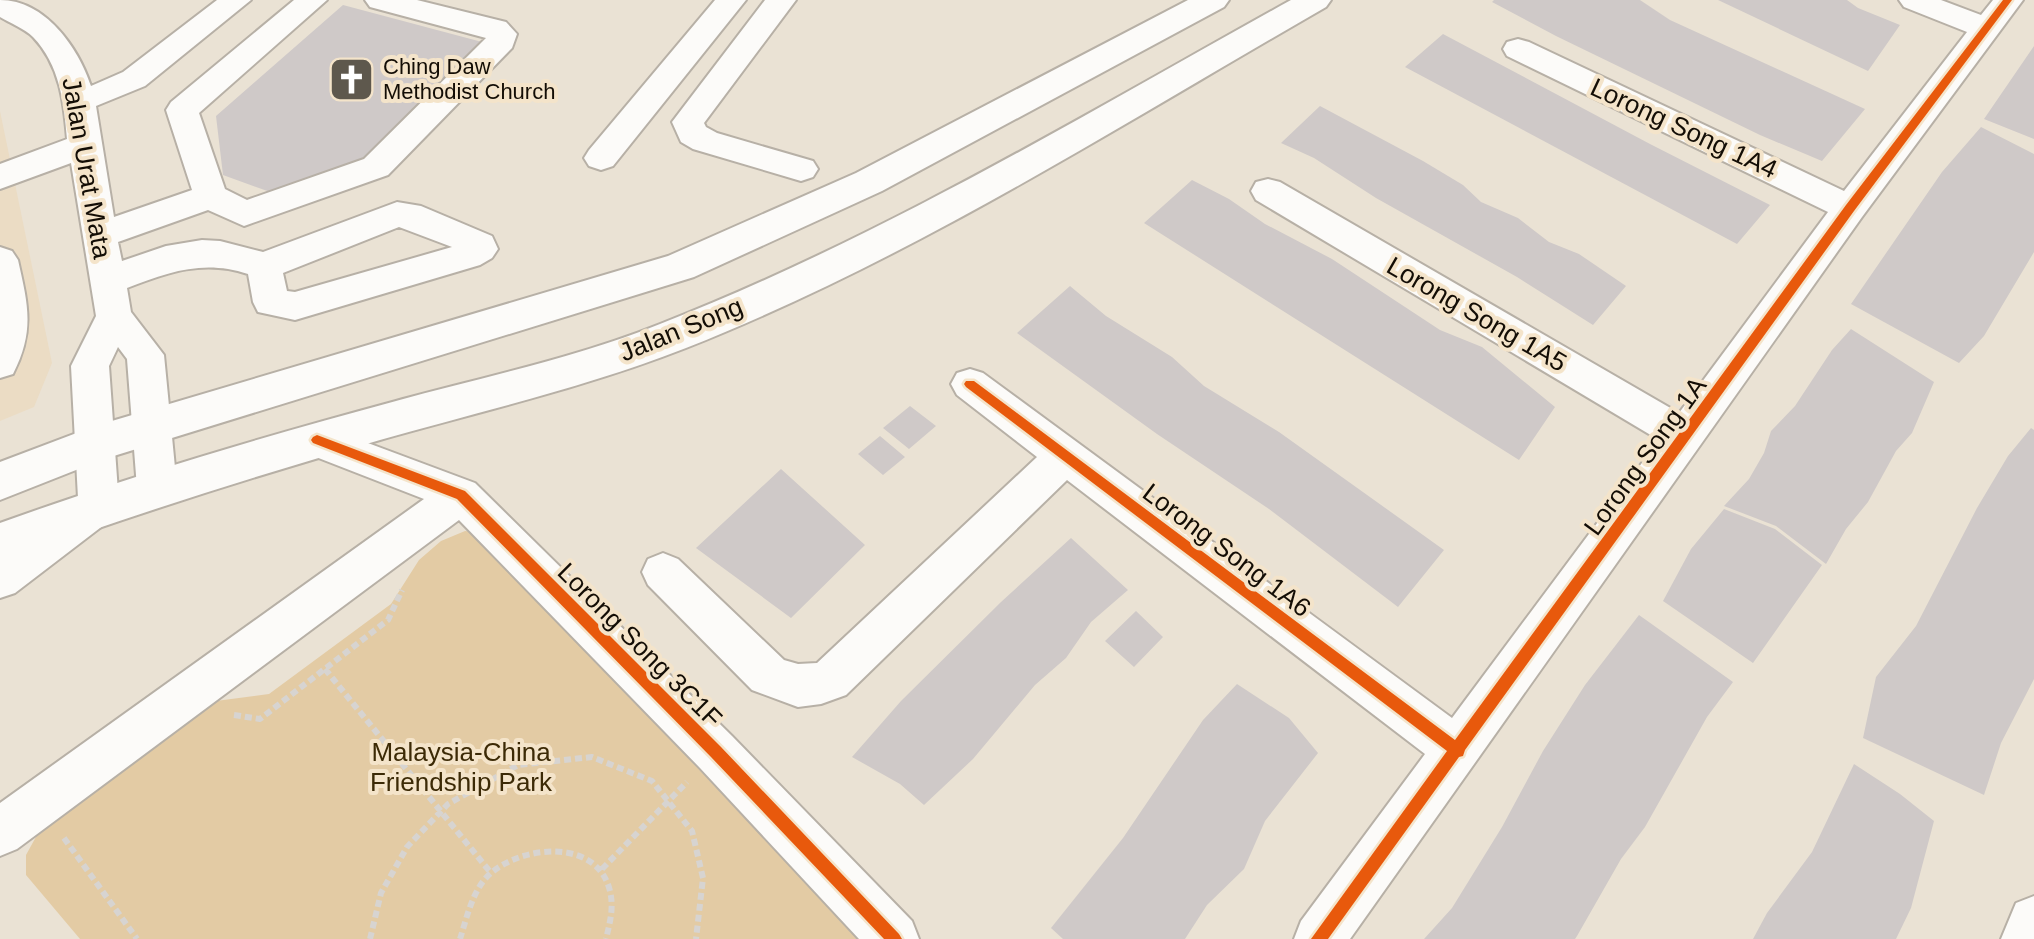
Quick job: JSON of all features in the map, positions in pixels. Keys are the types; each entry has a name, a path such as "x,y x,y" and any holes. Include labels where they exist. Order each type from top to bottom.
{"main road":[{"path":"0,481 95,444 680,267 869,182 1213,0"},
{"name":"Jalan Song","path":"0,543 157,488 582,367 672,337 877,246 1315,0"}],"street":[{"path":"80,100 115,89 134,79 236,0"},
{"path":"312,0 182,110 211,196 244,214 376,167 501,41 502,34 495,29 380,0"},
{"path":"601,158 731,0"},
{"path":"781,0 688,122 692,134 705,141 801,169"},
{"path":"1914,0 1997,15"},
{"name":"Jalan Urat Mata","path":"0,5 43,29 69,66 80,100 84,145 110,298"},
{"name":"Lorong Song 1A","path":"1319,939 1850,208 1997,15"},
{"name":"Lorong Song 1A4","path":"1518,49 1850,208"},
{"path":"0,177 84,145"},
{"name":"Lorong Song 1A5","path":"1268,191 1686,437"},
{"path":"301,193 321,214 313,246"},
{"path":"100,235 211,196"},
{"path":"268,205 313,246"},
{"path":"0,579 99,506 90,366 110,298 188,252 232,253 264,266 397,214 409,215 476,241 480,249 468,256 295,306 271,302 264,266"},
{"path":"0,260 9,306 9,341 0,363"},
{"path":"110,298 145,355 157,488"},
{"name":"Lorong Song 1A6","path":"970,384 1458,751"},
{"name":"Lorong Song 3C1F","path":"317,440 461,495 716,752 894,939"},
{"path":"663,572 768,675 787,685 806,688 830,680 1065,456"},
{"path":"0,832 461,495"},
{"path":"2026,939 2034,921"}],"path":[{"path":"226,717 238,714 260,719 388,620 411,578"},
{"path":"325,669 491,873"},
{"path":"370,939 381,893 407,847 448,804 518,765 592,757 652,781 692,831 703,878 696,939"},
{"path":"54,825 137,939"},
{"path":"460,939 472,901 491,873 523,854 541,849 577,852 602,869 612,902 612,925 606,939"}],"shaded area":[{"path":"0,111 52,363 34,407 0,421"}],"green space":[{"name":"Malaysia-China Friendship Park","path":"465,531 483,533 861,939 80,939 26,875 26,855 37,835 56,813 181,717 216,701 269,694 391,604 419,560 441,541"}],"building":[{"path":"1640,0 1670,20 1865,109 1822,161 1760,135 1556,36 1492,2"},
{"path":"1718,0 1847,0 1858,8 1900,25 1868,71"},
{"name":"Ching Daw Methodist Church","path":"343,5 482,42 364,161 273,193 223,175 216,116"},
{"path":"1443,34 1770,205 1737,244 1405,67"},
{"path":"2034,46 2034,139 1984,119"},
{"path":"1320,106 1423,161 1463,185 1481,202 1518,218 1549,242 1579,254 1626,286 1593,325 1517,277 1376,198 1314,158 1281,143"},
{"path":"1981,127 2034,154 2034,252 1984,336 1959,363 1851,304 1942,172"},
{"path":"1192,180 1229,199 1265,224 1332,259 1440,330 1482,347 1555,407 1519,460 1144,223"},
{"path":"1070,286 1106,316 1172,357 1204,386 1279,432 1444,550 1398,607 1269,509 1157,434 1017,333"},
{"path":"1851,329 1934,382 1912,433 1896,451 1868,502 1846,529 1826,564 1776,526 1724,506 1749,479 1764,453 1771,431 1795,406 1832,350"},
{"path":"910,406 936,426 909,449 883,428"},
{"path":"2031,428 2034,430 2034,679 2001,743 1984,795 1863,738 1876,677 1916,626 1977,508 2008,456"},
{"path":"880,436 905,457 883,475 858,454"},
{"path":"781,469 865,545 791,618 696,548"},
{"path":"1724,509 1775,529 1822,565 1753,663 1663,601 1691,549"},
{"path":"1071,538 1128,590 1091,622 1066,658 1035,685 973,759 924,805 900,784 852,757 901,701"},
{"path":"1136,611 1163,637 1134,667 1105,641"},
{"path":"1639,615 1733,682 1707,717 1645,827 1621,859 1577,936 1575,939 1424,939 1452,908 1585,685"},
{"path":"1237,684 1289,718 1318,753 1265,821 1244,869 1207,905 1185,939 1063,939 1051,928 1123,838 1203,720"},
{"path":"1854,764 1934,821 1911,908 1896,939 1753,939 1767,913 1812,852"}],"cycle path":[{"path":"1319,939 1850,208 2008,0"},
{"path":"970,384 1458,751"},
{"path":"317,440 461,495 716,752 894,939"}],"place":[{"name":"Ching Daw Methodist Church","path":"352,79"}]}
